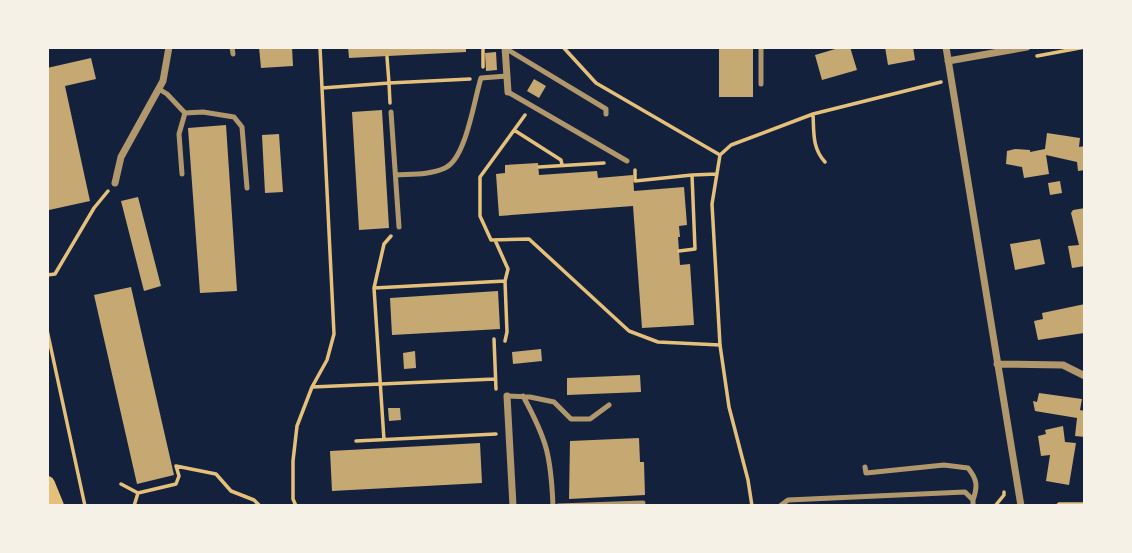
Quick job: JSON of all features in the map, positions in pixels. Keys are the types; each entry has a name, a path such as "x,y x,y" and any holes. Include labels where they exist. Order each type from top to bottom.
{"main road":[{"path":"47,484 56,506"}],"street":[{"path":"115,183 121,158 163,81 169,47"},
{"path":"946,47 1021,506"},
{"path":"948,61 1027,47"},
{"path":"505,48 508,92"},
{"path":"997,364 1063,365 1085,376"},
{"path":"507,396 513,506"}],"lane":[{"path":"761,47 761,84"},
{"path":"505,48 606,109 606,114"},
{"path":"396,175 421,174 447,168 461,149 481,78 507,76"},
{"path":"159,89 185,113 203,112 234,117 242,127 247,188"},
{"path":"508,92 626,161"},
{"path":"391,112 400,227"},
{"path":"182,174 179,134 185,113"},
{"path":"507,396 554,402 571,419 590,419 609,405"},
{"path":"523,396 541,430 549,453 556,506 643,503"},
{"path":"865,467 866,473 944,465 968,468 976,478 977,490 973,503"},
{"path":"780,506 788,500 965,492 973,503"}],"path":[{"path":"296,506 293,499 293,461 297,426 312,387 327,360 334,334 320,47"},
{"path":"322,88 481,78 483,47"},
{"path":"563,47 596,83 720,155"},
{"path":"387,57 391,112"},
{"path":"752,506 729,407 720,345 712,204 720,155 732,145 813,114 951,80"},
{"path":"532,105 480,177 480,216 491,240 529,239 629,331 658,342 720,345"},
{"path":"813,114 814,144 825,162"},
{"path":"514,130 561,160 562,165"},
{"path":"538,167 626,161"},
{"path":"635,181 717,174"},
{"path":"679,251 695,249 692,175"},
{"path":"47,275 55,274 94,208 115,183"},
{"path":"384,440 374,288 384,244 400,227"},
{"path":"495,240 508,269 505,281 505,341"},
{"path":"374,288 505,281"},
{"path":"47,330 85,506"},
{"path":"312,387 495,379"},
{"path":"356,441 498,434"},
{"path":"121,484 138,493 176,484 179,476 176,466 216,474 231,491 254,500 260,506"},
{"path":"134,506 138,493"},
{"path":"1057,506 1085,504"}],"building":[{"path":"259,47 292,47 293,66 261,68"},
{"path":"348,47 466,47 466,52 349,58"},
{"path":"719,47 753,47 753,97 719,97"},
{"path":"850,47 857,70 822,80 815,55"},
{"path":"885,47 913,47 915,60 888,65"},
{"path":"496,52 497,70 486,71 485,53"},
{"path":"91,58 96,79 65,86 90,201 49,210 47,68"},
{"path":"534,79 546,86 539,98 527,91"},
{"path":"382,110 389,228 359,230 352,112"},
{"path":"226,125 237,291 200,293 188,128"},
{"path":"1047,133 1080,138 1079,147 1085,146 1085,170 1078,171 1077,162 1046,155 1049,174 1024,178 1022,167 1006,164 1007,151 1015,149 1030,152 1045,149"},
{"path":"279,134 283,192 265,193 262,135"},
{"path":"538,163 539,175 597,171 598,178 633,175 634,191 684,187 687,225 679,226 680,265 690,264 694,325 642,328 633,206 499,216 496,174 505,173 505,165"},
{"path":"1060,181 1062,193 1050,195 1048,183"},
{"path":"138,197 161,286 144,291 121,201"},
{"path":"1085,208 1085,266 1072,268 1068,246 1079,245 1071,213 1073,210"},
{"path":"1040,239 1045,264 1015,270 1010,244"},
{"path":"131,287 174,475 137,484 94,295"},
{"path":"498,291 500,329 392,335 390,298"},
{"path":"1085,304 1084,333 1038,340 1034,321 1043,319 1042,313"},
{"path":"541,349 542,361 513,364 512,352"},
{"path":"415,351 416,368 404,369 403,353"},
{"path":"640,375 641,392 567,395 567,378"},
{"path":"1039,393 1082,399 1080,410 1085,411 1085,437 1075,436 1077,418 1035,411 1033,401 1037,402"},
{"path":"388,408 400,408 401,420 389,421"},
{"path":"1063,426 1065,442 1076,443 1069,485 1046,481 1050,455 1041,456 1038,436 1046,434 1045,430"},
{"path":"639,438 640,462 644,462 645,495 569,499 570,441"},
{"path":"480,443 482,483 332,491 330,451"}]}
